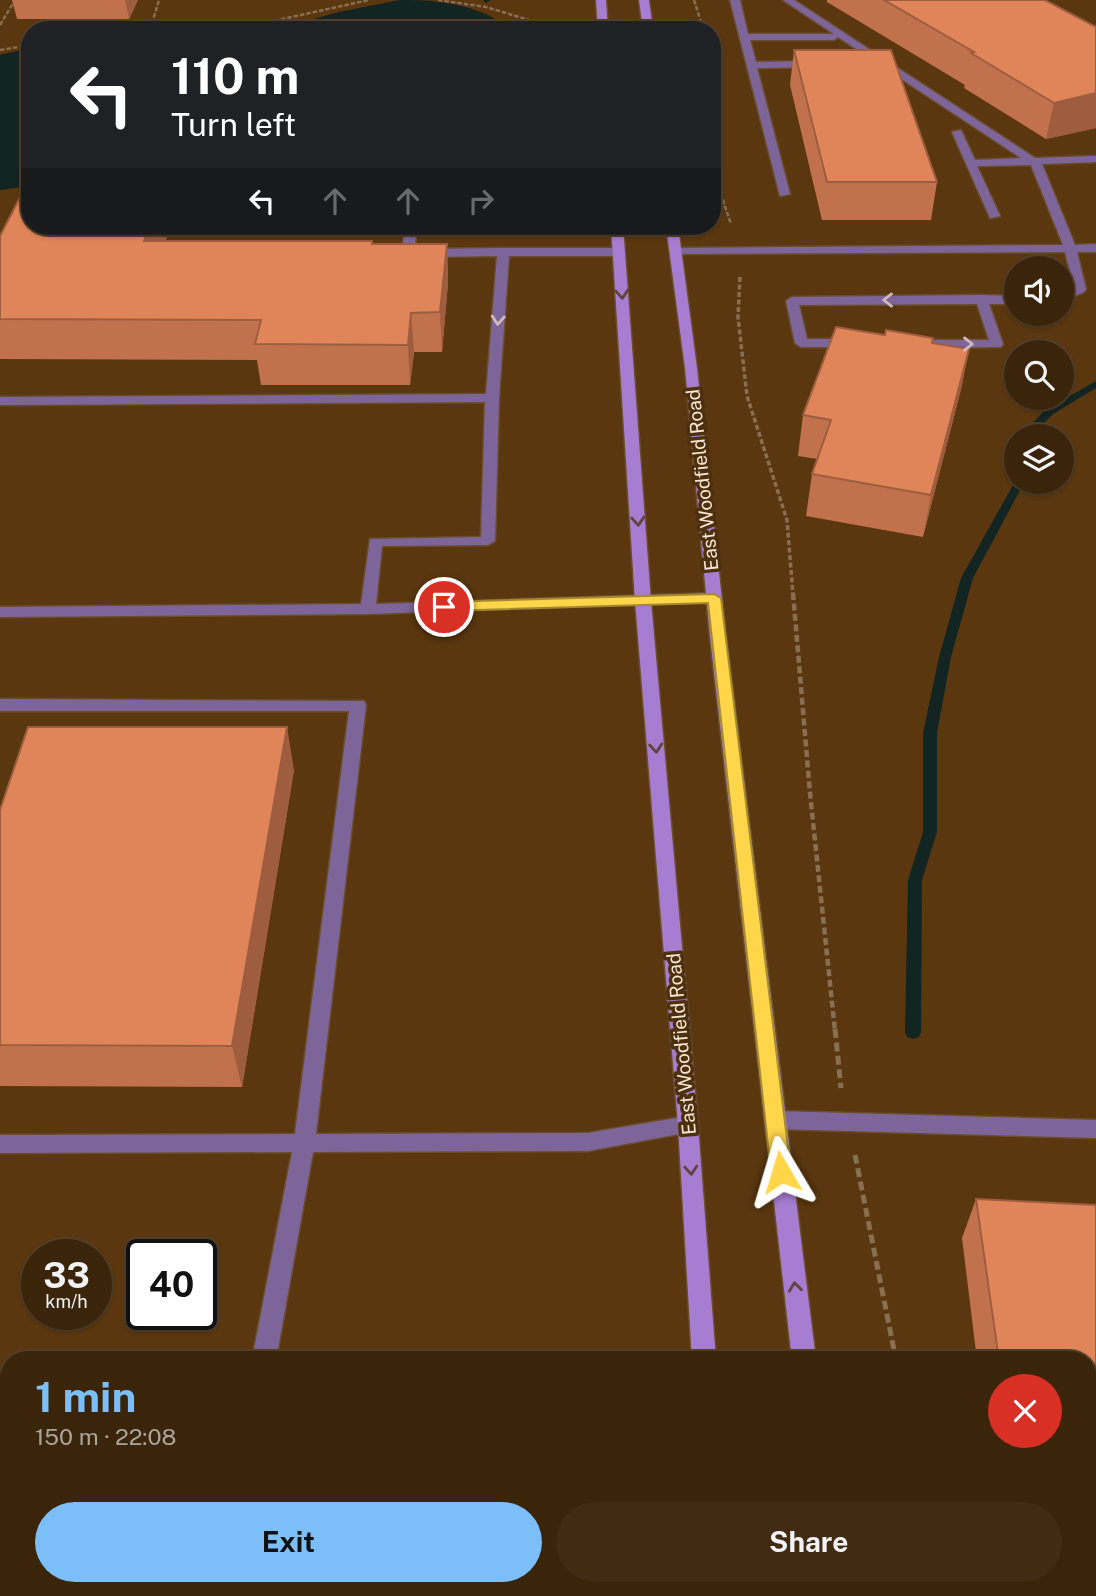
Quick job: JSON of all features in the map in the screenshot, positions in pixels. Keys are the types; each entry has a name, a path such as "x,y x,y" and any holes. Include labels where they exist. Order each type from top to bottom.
{"street":[{"path":"601,0 602,21"},
{"path":"644,0 647,21"},
{"name":"East Woodfield Road","path":"618,235 643,601 688,1125 703,1351"},
{"name":"East Woodfield Road","path":"673,235 691,368 714,598 803,1351"}],"lane":[{"path":"734,0 784,194"},
{"path":"789,0 1036,163 1072,256"},
{"path":"744,37 834,37"},
{"path":"751,65 832,64"},
{"path":"957,132 994,216"},
{"path":"971,163 1096,159"},
{"path":"408,253 410,235"},
{"path":"676,252 1096,248"},
{"path":"368,609 375,542 488,541 492,398 503,252"},
{"path":"395,253 619,252"},
{"path":"1074,264 1080,289 1074,292"},
{"path":"896,344 997,344 981,299"},
{"path":"869,344 801,343 792,301 1004,300"},
{"path":"0,401 492,398"},
{"path":"0,612 368,609 714,598"},
{"path":"0,705 358,705 304,1143 266,1351"},
{"path":"775,1120 1096,1129"},
{"path":"0,1144 588,1142 688,1125"}],"path":[{"path":"0,25 15,0"},
{"path":"153,21 159,0"},
{"path":"277,21 324,13 369,0"},
{"path":"439,0 486,7 532,21"},
{"path":"694,0 700,21"},
{"path":"0,50 21,46"},
{"path":"721,195 741,253 738,317 747,396 786,520 810,793 840,1083 894,1351"}],"shaded area":[{"path":"0,0 400,0 306,21 21,21 21,50 0,55"},
{"path":"430,0 1096,0 1096,1351 0,1351 0,190 21,187 21,235 721,235 721,21 498,21 487,13"}],"water":[{"path":"400,0 430,1 472,9 498,21 306,21"},
{"path":"21,50 21,187 0,190 0,55"}],"building":[{"path":"884,0 1045,0 1096,26 1096,93 1054,103 971,53 974,52"},
{"path":"794,50 891,50 937,182 827,182"},
{"path":"21,195 21,235 146,235 144,241 372,241 372,244 447,244 440,312 411,313 408,345 255,344 261,320 0,319 0,236"},
{"path":"836,327 885,335 886,330 933,338 932,343 969,349 931,495 812,474 831,420 803,415"},
{"path":"28,727 287,727 232,1046 0,1045 0,810"},
{"path":"976,1199 1096,1205 1096,1351 998,1351"}],"waterway":[{"path":"1037,424 1049,412 1096,384"},
{"path":"913,1032 915,880 930,832 930,733 945,657 967,578 1012,494"}],"route":[{"path":"444,607 714,598 781,1172"}]}
